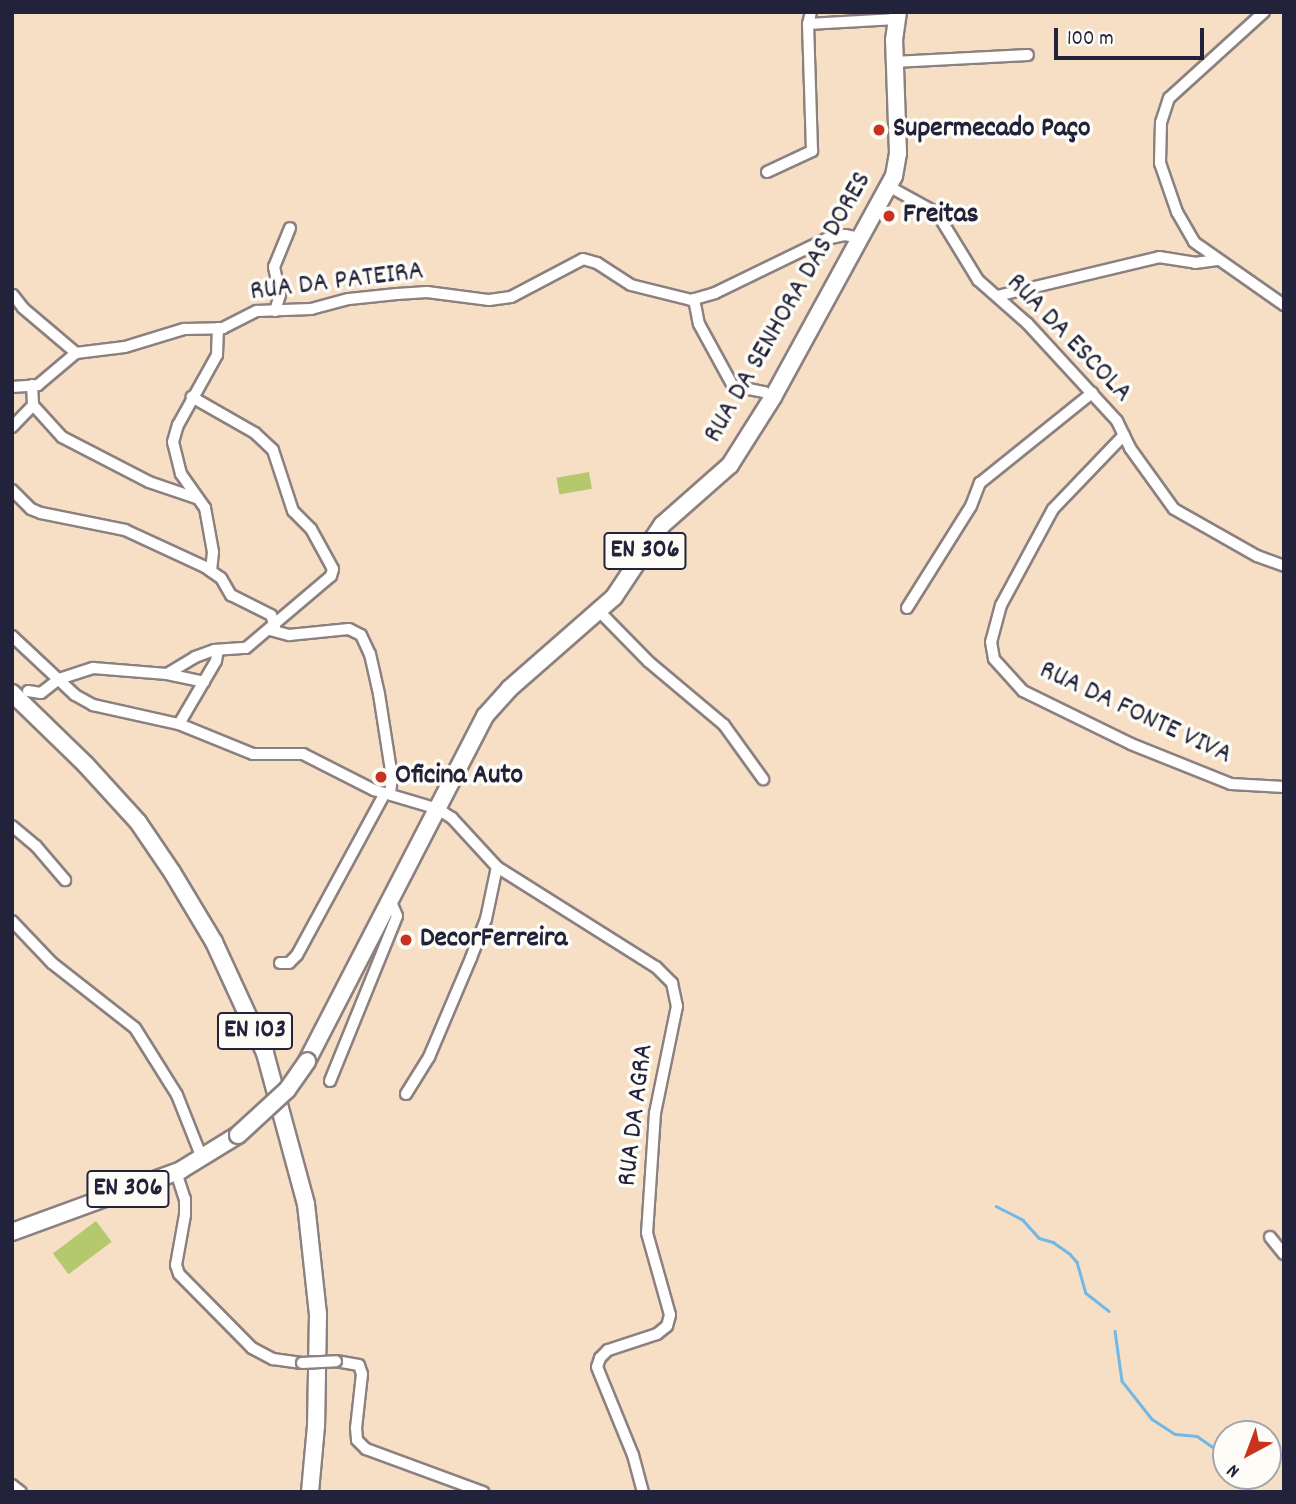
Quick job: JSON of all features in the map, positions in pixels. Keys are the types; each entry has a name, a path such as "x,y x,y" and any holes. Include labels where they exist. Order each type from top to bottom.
{"main road":[{"name":"RUA DA SENHORA DAS DORES","path":"12,1232 176,1172 238,1135 287,1090 307,1061 485,716 509,689 600,611 624,585 662,525 730,465 744,448 890,187 898,153 894,62 897,16"},
{"name":"EN 103","path":"18,694 138,822 214,942 265,1053 306,1204 318,1314 316,1426 310,1492"}],"street":[{"path":"767,172 812,150 808,24 811,12"},
{"path":"1264,12 1169,98 1161,122 1160,163 1177,212 1195,242 1284,305"},
{"path":"808,24 897,16"},
{"path":"894,62 1028,55"},
{"name":"RUA DA ESCOLA","path":"890,187 937,213 978,280 1027,323 1117,421 1154,485 1174,509 1257,556 1284,566"},
{"path":"275,311 280,295 274,267 290,228"},
{"path":"772,397 764,392 733,386 699,324 694,299 725,288 826,239 845,235 861,237"},
{"path":"997,296 1159,257 1195,263 1217,260"},
{"name":"RUA DA PATEIRA","path":"76,353 125,347 184,329 218,328 257,311 311,309 349,299 427,292 489,300 512,297 583,259 597,263 631,285 694,299"},
{"path":"12,387 32,385 46,379 76,353 23,308 13,295"},
{"path":"211,571 214,552 205,508 181,474 173,443 177,425 217,355 218,328"},
{"path":"32,385 33,405 51,427 72,443 149,482 196,498"},
{"path":"907,608 971,506 980,483 1092,393"},
{"path":"167,674 195,657 218,650 246,648 273,628 331,576 332,569 311,529 293,512 273,450 255,433 192,397"},
{"path":"12,427 33,405"},
{"name":"RUA DA FONTE VIVA","path":"1124,435 1053,509 1001,605 991,642 994,659 1023,691 1153,754 1231,785 1284,787"},
{"path":"12,490 31,509 125,530 211,571 221,578 231,595 271,615 273,628"},
{"path":"600,611 649,662 724,725 763,779"},
{"path":"273,628 289,635 349,629 361,635 370,654 379,694 392,777 387,794 297,955 289,963 280,963"},
{"path":"12,636 75,695 93,705 179,724 253,754 303,754 387,794 438,809"},
{"path":"179,724 216,661 218,650"},
{"path":"18,694 41,693 60,679 93,668 167,674 204,682"},
{"name":"RUA DA AGRA","path":"438,809 452,818 497,867 656,967 672,983 677,1006 655,1113 648,1234 670,1315 667,1326 657,1334 608,1350 600,1357 597,1367 633,1455 643,1492"},
{"path":"12,826 36,846 65,880"},
{"path":"406,1094 429,1056 471,958 486,919 497,867"},
{"path":"330,1081 397,916 391,902"},
{"path":"12,921 71,980 135,1028 177,1095 202,1158"},
{"path":"176,1172 185,1207 176,1265 179,1274 263,1355 302,1363 351,1361 359,1366 362,1374 355,1429 357,1440 366,1449 483,1492"},
{"path":"1270,1237 1284,1254"},
{"path":"12,1485 21,1492"}],"green space":[{"path":"589,472 592,489 559,494 557,478"},
{"path":"96,1221 112,1242 69,1274 53,1253"}],"waterway":[{"path":"996,1206 1023,1220 1039,1238 1053,1242 1070,1254 1077,1262 1086,1293 1109,1311"},
{"path":"1115,1331 1122,1381 1152,1419 1175,1434 1197,1436 1212,1446"}],"place":[{"name":"Supermecado Paço","path":"879,130"},
{"name":"Freitas","path":"889,216"},
{"name":"Oficina Auto","path":"381,777"},
{"name":"DecorFerreira","path":"406,940"}]}
